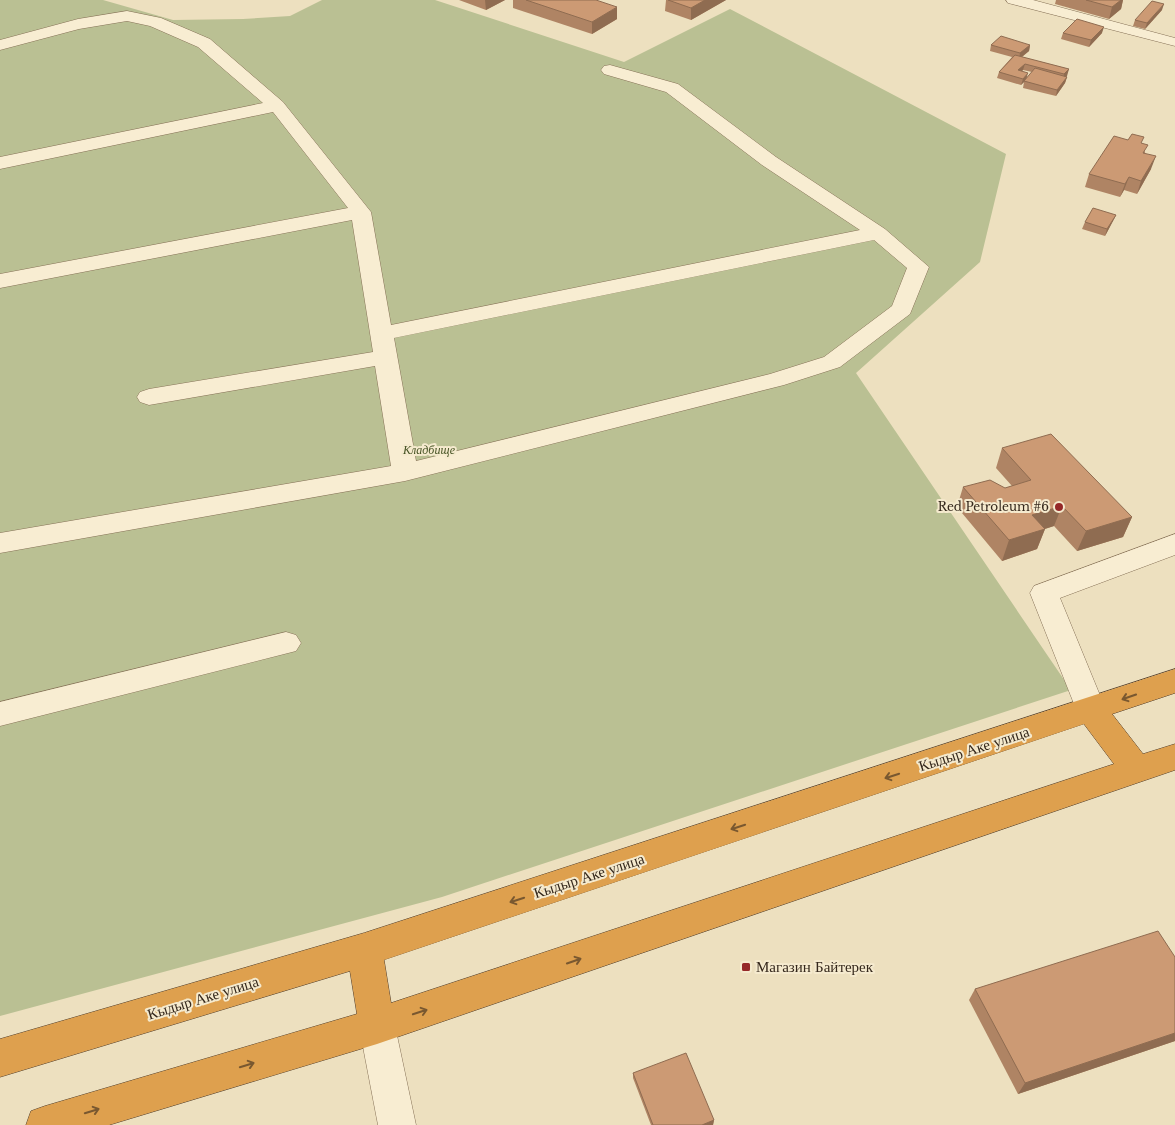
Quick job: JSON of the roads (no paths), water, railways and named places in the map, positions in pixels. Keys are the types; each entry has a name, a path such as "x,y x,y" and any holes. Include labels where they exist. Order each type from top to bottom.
{"highway":[{"name":"Кыдыр Аке улица","path":"0,1058 364,950 1175,681"},
{"path":"1091,710 1137,770"},
{"path":"45,1125 377,1026 1175,757"},
{"path":"364,950 377,1026"}],"street":[{"path":"1014,0 1172,42"},
{"path":"0,45 78,24 127,16 155,22 204,42 277,106 361,212 405,472"},
{"path":"0,543 405,472 776,380 832,362 902,309 918,267 878,233 769,161 672,88 610,70"},
{"path":"0,163 277,106"},
{"path":"0,281 361,212"},
{"path":"149,397 383,346 878,233"},
{"path":"1091,710 1044,593 1175,544"},
{"path":"0,714 286,643"},
{"path":"377,1026 397,1125"}],"place":[{"name":"Red Petroleum #6","path":"1059,507"},
{"name":"Магазин Байтерек","path":"746,967"}],"park label":[{"name":"Кладбище","path":"429,450"}]}
